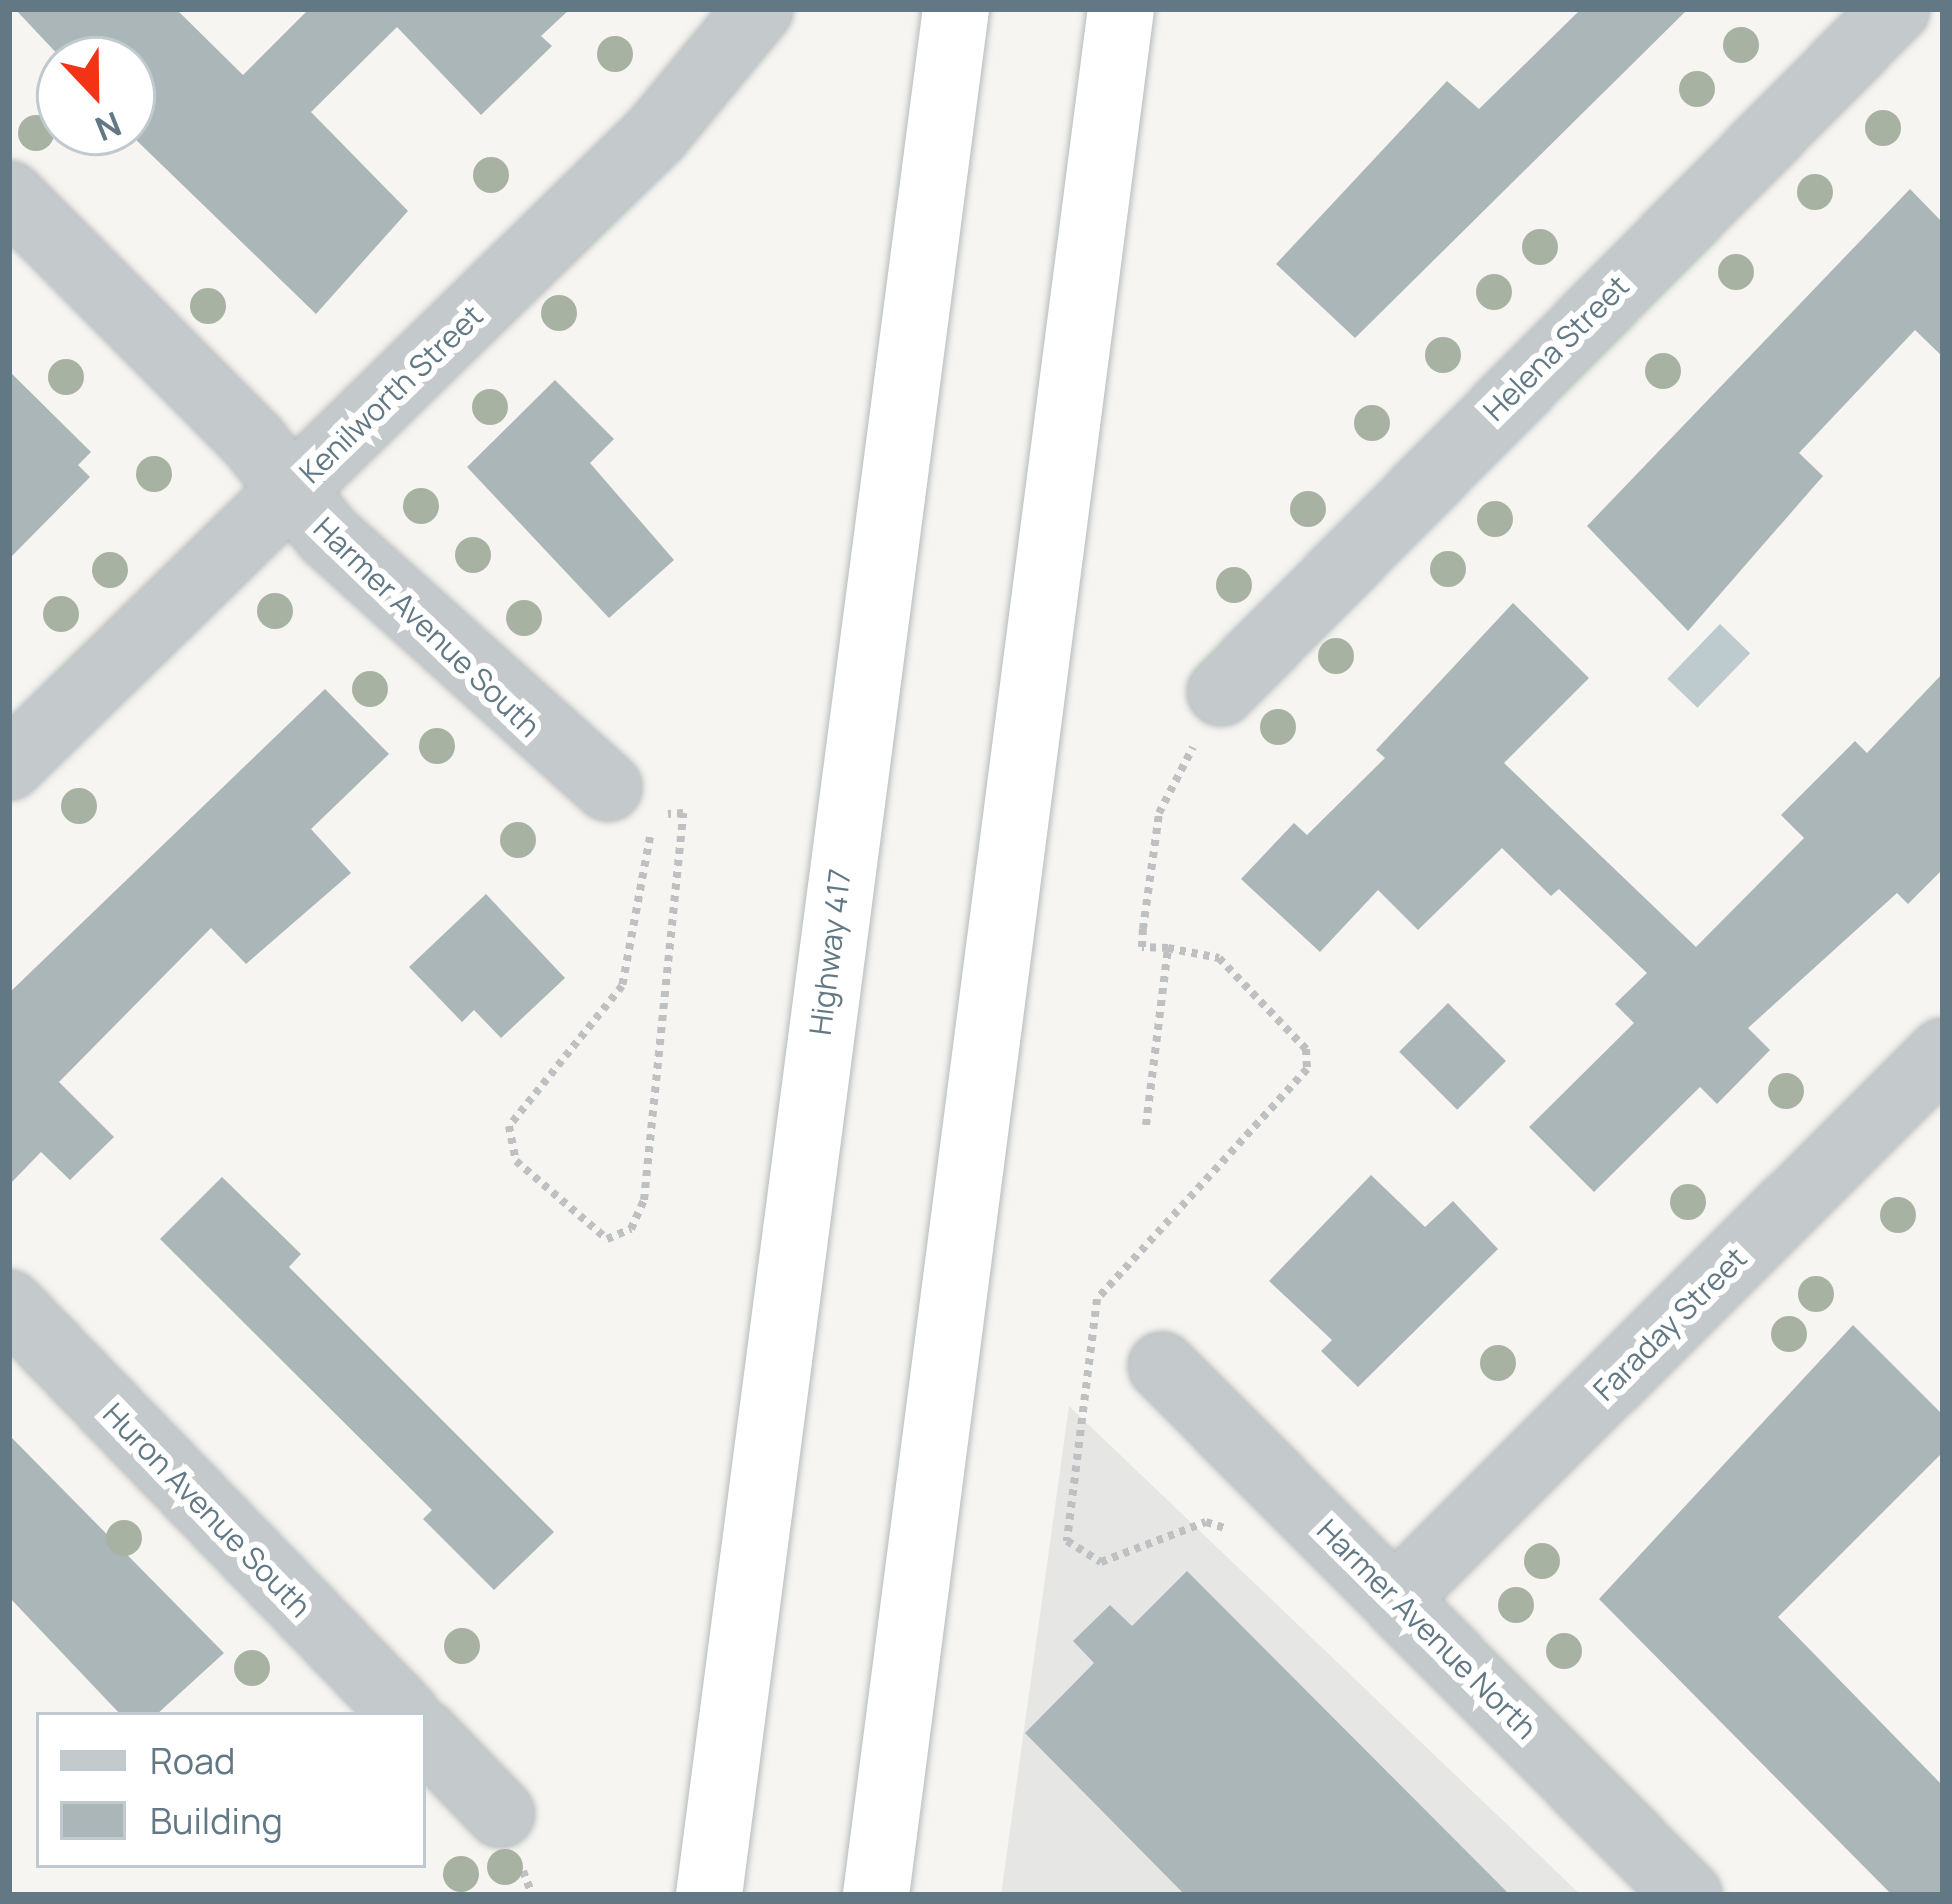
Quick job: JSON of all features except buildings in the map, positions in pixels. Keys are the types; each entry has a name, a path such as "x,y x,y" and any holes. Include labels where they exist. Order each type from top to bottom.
{"highway":[{"name":"Highway 417","path":"709,1895 956,9"},
{"path":"876,1895 1121,9"}],"street":[{"name":"Kenilworth Street","path":"9,766 656,134 760,9"},
{"name":"Helena Street","path":"1221,692 1896,9"},
{"name":"Harmer Avenue South","path":"9,195 290,490 558,753 608,787"},
{"name":"Faraday Street","path":"1397,1597 1943,1052"},
{"name":"Huron Avenue South","path":"9,1304 403,1712"},
{"name":"Harmer Avenue North","path":"1162,1366 1397,1597 1688,1895"},
{"path":"426,1736 501,1814"}],"path":[{"path":"1168,948 1142,947 1159,813 1221,692"},
{"path":"683,813 663,1023 644,1200 632,1229 595,1237 516,1161 508,1126 610,1010 639,925 653,814 683,813"}],"shaded area":[{"path":"1720,624 1750,653 1697,708 1667,679"},
{"path":"1069,1406 1581,1895 1001,1895"}]}
